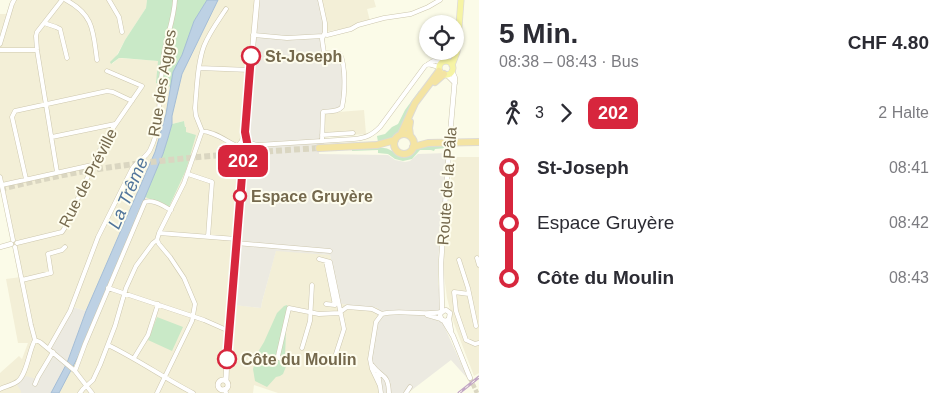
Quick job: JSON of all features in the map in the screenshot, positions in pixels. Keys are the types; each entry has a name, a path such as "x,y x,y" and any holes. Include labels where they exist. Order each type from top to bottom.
{"highway":[{"path":"395,148 395,140 401,134 415,103 445,68"},
{"path":"413,147 409,125 415,109 445,68"},
{"path":"401,134 406,134 428,143"},
{"path":"377,145 395,140"},
{"path":"319,148 377,145 395,148 398,152 404,154 413,147 428,143 479,142"}],"main road":[{"path":"214,393 224,390 228,385 224,380 257,0"},
{"path":"445,68 457,48 462,0"},
{"path":"224,380 219,382 224,390"}],"street":[{"path":"0,44 14,0"},
{"path":"57,172 36,36 44,23 64,0 77,6 89,20 93,32 97,60"},
{"name":"Rue des Agges","path":"48,348 70,311 98,237 132,169 147,155 154,142 159,120 164,52 172,24 175,0"},
{"path":"322,141 324,112 340,110 344,93 342,57 337,53 324,53 325,23 320,1 327,0"},
{"path":"253,35 287,38 327,35 384,18 411,14 440,0"},
{"path":"112,1 119,17 122,32"},
{"path":"157,393 193,316 195,304 184,278 159,244 159,234 188,174 202,131 195,108 200,60 211,31 226,9"},
{"path":"44,23 60,30 67,58"},
{"path":"0,50 37,50"},
{"path":"202,131 207,131 244,146 368,137 380,127 420,71 428,64 445,68"},
{"path":"200,68 250,70"},
{"name":"Route de la Pâla","path":"441,289 446,307 451,314 446,319 440,315 441,260 455,83 445,68"},
{"name":"Rue de Préville","path":"14,244 62,232 104,141 142,86 107,71"},
{"path":"26,179 12,117 15,111 107,92 113,92 132,101"},
{"path":"52,138 115,124"},
{"path":"322,135 353,133"},
{"path":"2,185 93,164"},
{"path":"188,174 212,182 208,237"},
{"path":"0,177 35,340 22,378 0,389"},
{"path":"75,370 145,202 152,201 171,210"},
{"path":"159,234 208,237 330,251"},
{"path":"80,393 93,380 108,345 129,280 136,266 153,243 158,240"},
{"path":"0,247 14,244"},
{"path":"22,280 51,273 48,254 62,250 65,247"},
{"path":"320,258 330,262 336,302 341,312 344,329 334,360"},
{"path":"476,258 479,265"},
{"path":"459,260 468,288 476,326"},
{"path":"302,348 310,321 312,285"},
{"path":"108,288 193,316 229,331"},
{"path":"469,294 454,292 457,313 466,340 475,344 479,343"},
{"path":"326,304 335,305 336,302"},
{"path":"134,358 148,335 158,304"},
{"path":"291,362 278,356 288,309 291,307 319,314 338,313 347,307 372,310 382,314"},
{"path":"422,314 444,310 457,313"},
{"path":"380,386 372,370 371,353 376,322 382,314 388,312 422,314 446,319 457,313"},
{"path":"446,319 470,378"},
{"path":"35,340 75,370 92,393"},
{"path":"108,345 193,393"},
{"path":"35,384 53,352"},
{"path":"371,363 387,380 389,393"},
{"path":"378,372 381,393"},
{"path":"406,393 410,387"}],"shaded area":[{"path":"14,0 147,0 146,8 112,64 119,58 159,61 157,83 171,87 166,114 155,152 86,311 73,307 53,352 36,380 21,393 0,393 0,373 19,356 22,359 28,343 18,343 6,279 21,277 15,247 11,244 13,240 0,177 0,14 9,14"},
{"path":"218,0 255,0 228,304 261,308 276,250 330,255 341,304 378,308 380,393 278,393 254,385 253,393 59,393 97,312 145,197 169,207 186,170 186,132 184,121 172,124 172,116 182,74"},
{"path":"259,0 318,0 323,17 325,51 338,53 344,65 343,109 339,112 325,114 324,144 319,144 319,154 388,155 395,160 405,162 410,161 418,154 447,153 438,283 445,328 468,379 451,360 408,393 380,393 373,369 371,353 378,308 341,304 330,255 276,251 261,308 233,305"},
{"path":"318,0 374,0 376,7 367,9 370,21 353,27 324,32"},
{"path":"364,110 366,134 324,137 325,113"},
{"path":"453,157 479,157 479,373 474,376 453,321 447,298 443,268"},
{"path":"73,307 86,311 67,363 51,393 21,393 17,385 26,376 36,379 53,352 49,348"}],"green space":[{"path":"147,0 207,0 194,21 182,56 173,72 171,87 156,83 158,61 119,58 111,64 110,62 118,54 146,8"},
{"path":"419,91 421,92 400,131 392,138 378,142 377,136 385,134 398,124 405,110"},
{"path":"184,121 186,132 196,135 186,170 169,207 145,197 163,154 172,124"},
{"path":"447,145 447,148 435,149 434,151 420,150 412,159 403,161 395,159 388,154 378,153 378,150 352,151 352,149 380,147 406,156 422,147"},
{"path":"287,305 290,314 286,330 285,358 287,364 283,374 276,377 267,387 255,381 253,369 258,352 277,313"},
{"path":"157,317 183,327 172,351 148,340"}],"water":[{"path":"207,0 218,0 182,74 172,116 172,124 163,154 81,351 59,393 51,393 67,363 86,311 155,152 166,114 173,72 182,55 194,21"}],"tunnel":[{"path":"0,189 79,172 139,163 319,148"},
{"path":"470,378 477,393"}],"railway":[{"path":"459,393 479,377"}],"bus line":[{"name":"202","path":"227,359 243,164 246,150 248,149 245,132 251,56"}],"place":[{"name":"St-Joseph","path":"251,56"},
{"name":"Espace Gruyère","path":"240,196"},
{"name":"Côte du Moulin","path":"227,359"}],"water label":[{"name":"La Trême","path":"128,193"}]}
